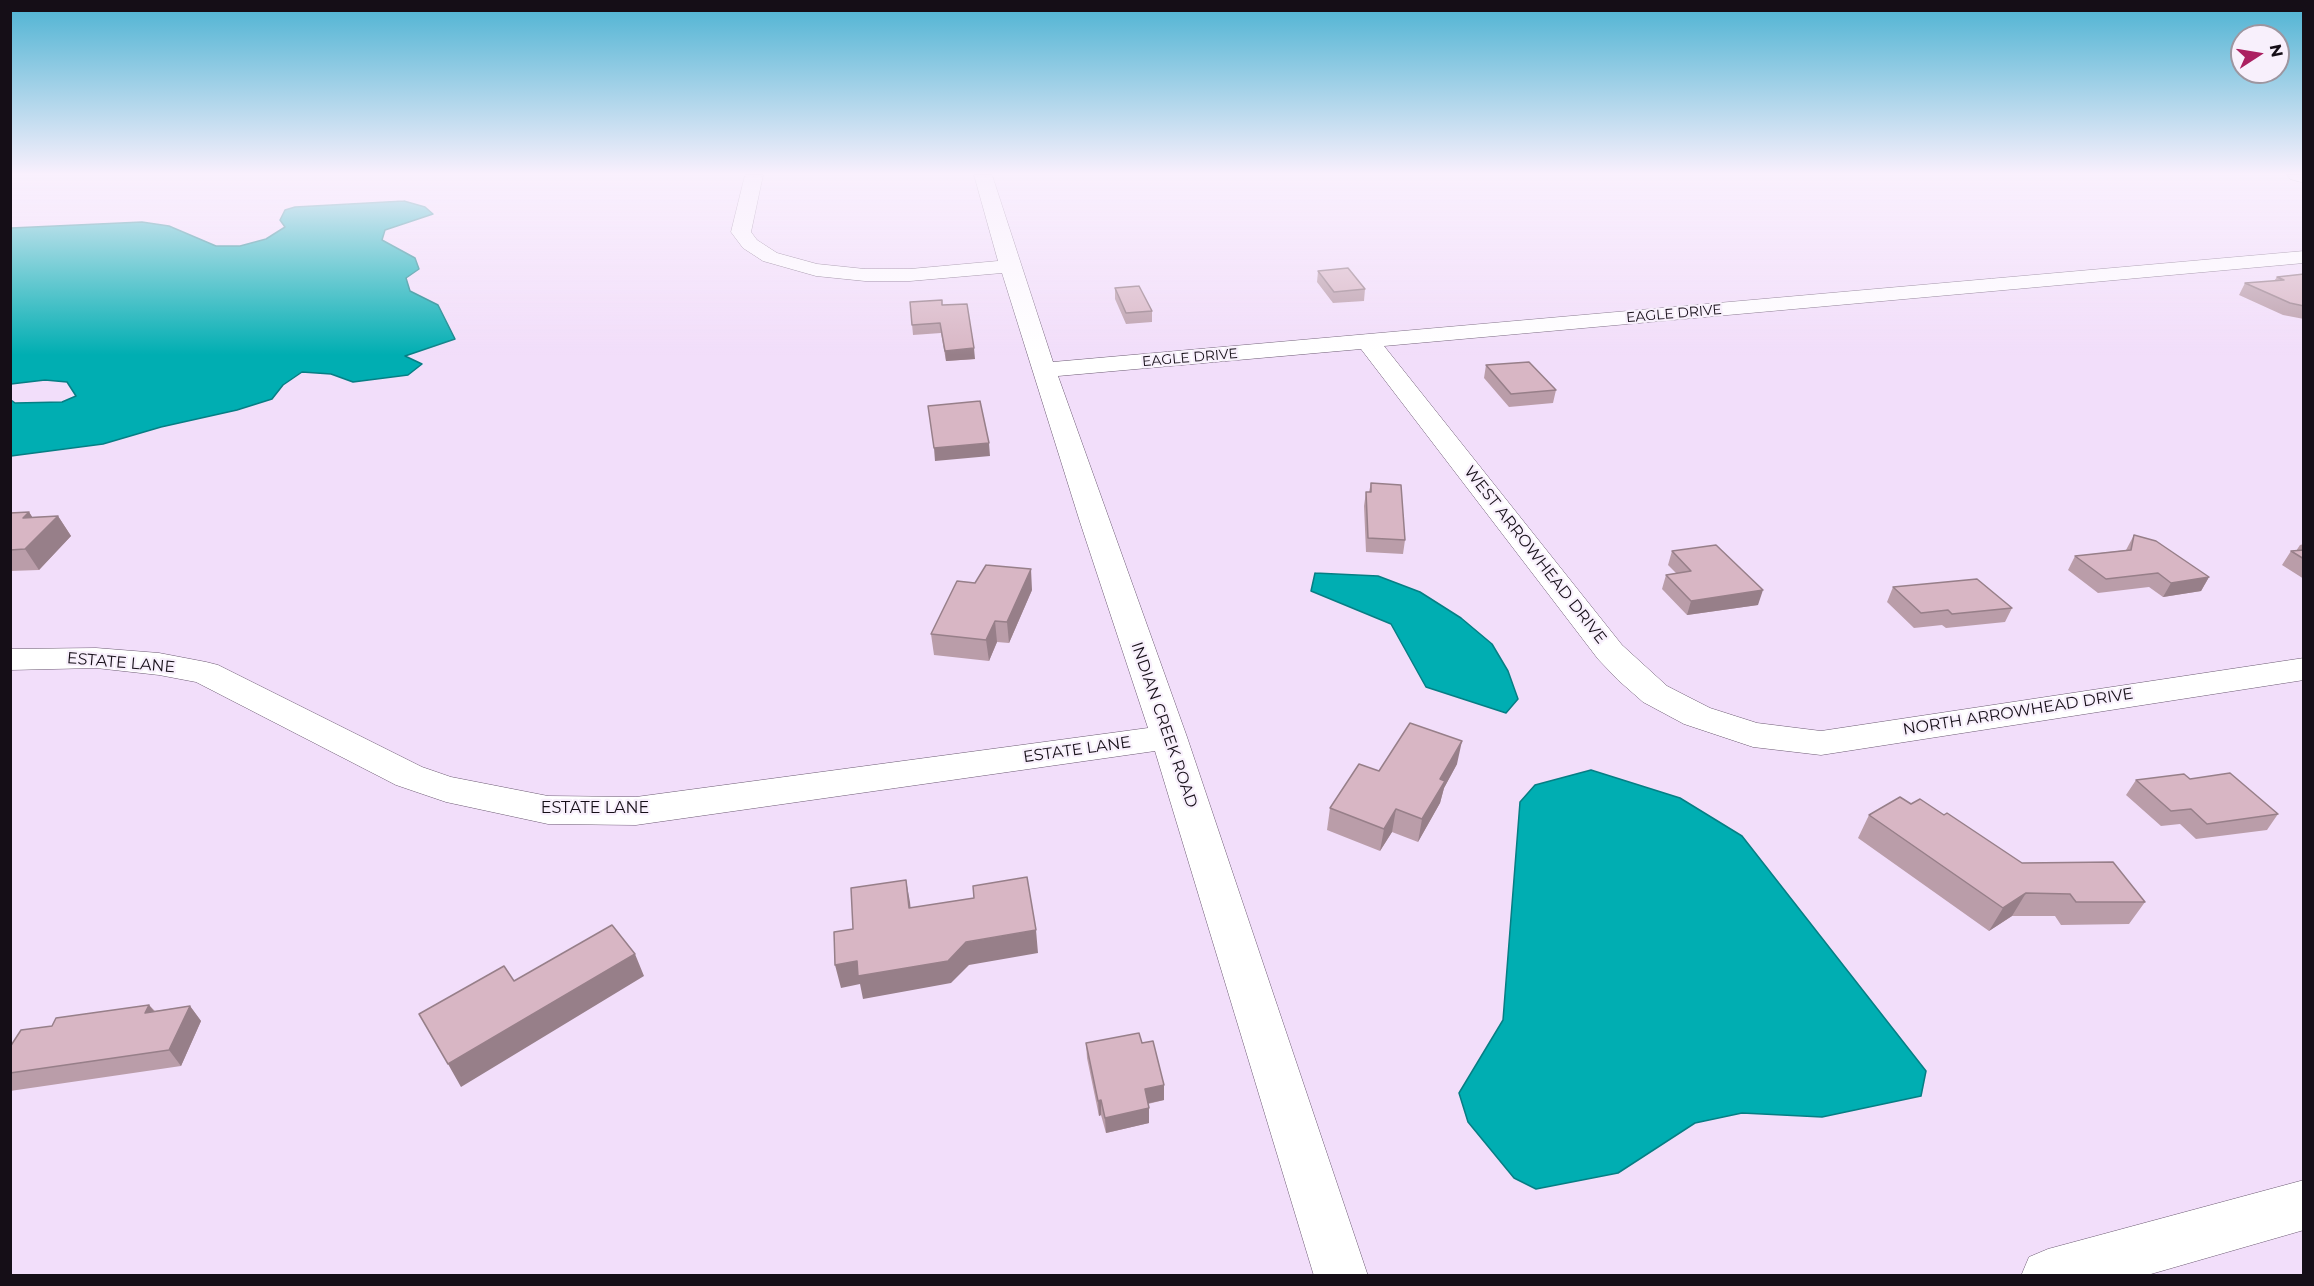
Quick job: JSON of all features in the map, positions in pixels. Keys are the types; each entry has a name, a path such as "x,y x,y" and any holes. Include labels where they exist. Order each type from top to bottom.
{"street":[{"path":"743,235 750,244 770,257 816,270 865,275 910,275 1010,266"},
{"name":"INDIAN CREEK ROAD","path":"1001,235 1094,522 1169,737 1341,1275"},
{"name":"EAGLE DRIVE","path":"1045,370 2304,256"},
{"name":"WEST ARROWHEAD DRIVE","path":"1368,342 1623,665 1655,694 1673,705 1734,728"},
{"name":"ESTATE LANE","path":"10,660 96,658 159,664 206,672 409,776 446,789 548,810 636,811 1169,737"},
{"name":"NORTH ARROWHEAD DRIVE","path":"1734,728 1753,735 1798,742 1821,742 2304,669"},
{"path":"2048,1275 2304,1205"}],"shaded area":[{"path":"11,235 190,235 216,246 240,246 272,235 383,235 382,240 415,258 419,269 406,278 410,291 438,305 455,339 405,356 422,364 408,375 353,382 331,374 302,372 283,385 272,399 237,410 161,427 103,444 11,456 11,400 15,403 62,402 76,396 67,382 45,380 11,384"},
{"path":"1315,573 1378,576 1420,592 1461,618 1492,644 1508,671 1518,699 1506,713 1426,687 1391,624 1311,591"},
{"path":"1591,770 1680,798 1742,836 1926,1071 1921,1096 1822,1117 1742,1113 1695,1123 1618,1173 1536,1189 1514,1178 1468,1122 1459,1093 1503,1020 1520,802 1535,785"}],"building":[{"path":"1348,268 1365,289 1334,292 1318,271"},
{"path":"2304,274 2304,306 2290,303 2245,283 2284,280 2277,277"},
{"path":"1139,286 1152,311 1126,313 1115,288"},
{"path":"942,300 942,305 967,304 974,348 945,351 940,323 912,325 910,302"},
{"path":"1529,362 1556,390 1511,394 1486,365"},
{"path":"980,401 989,443 934,448 928,406"},
{"path":"1371,483 1401,485 1405,540 1368,538 1366,492 1371,492"},
{"path":"29,512 23,518 58,516 25,549 10,550 10,513"},
{"path":"2134,535 2156,541 2209,577 2171,583 2158,573 2106,579 2075,556 2131,550"},
{"path":"1716,545 1763,590 1691,601 1666,575 1691,571 1672,551"},
{"path":"2304,550 2304,559 2291,551"},
{"path":"986,565 1031,569 1007,622 995,621 986,640 931,634 957,581 975,583"},
{"path":"1977,579 2012,608 1952,614 1948,610 1921,613 1893,587"},
{"path":"1410,723 1462,741 1440,779 1445,781 1422,819 1396,809 1384,829 1330,808 1359,764 1379,771"},
{"path":"2230,773 2278,814 2207,824 2191,809 2171,811 2136,780 2184,774 2190,779"},
{"path":"1900,797 1911,804 1920,799 1944,815 1947,813 2022,863 2113,862 2145,902 2076,902 2070,894 2026,893 2003,908 1869,815"},
{"path":"1027,877 1036,930 966,942 948,961 858,976 857,961 835,965 834,932 853,929 851,888 906,880 909,908 974,898 973,886"},
{"path":"612,925 635,954 448,1064 419,1014 504,966 514,981"},
{"path":"149,1005 145,1013 190,1006 169,1050 10,1073 10,1047 21,1030 52,1026 56,1018"},
{"path":"1139,1033 1142,1043 1153,1041 1164,1085 1145,1089 1149,1108 1105,1118 1101,1100 1098,1101 1086,1043"}]}
